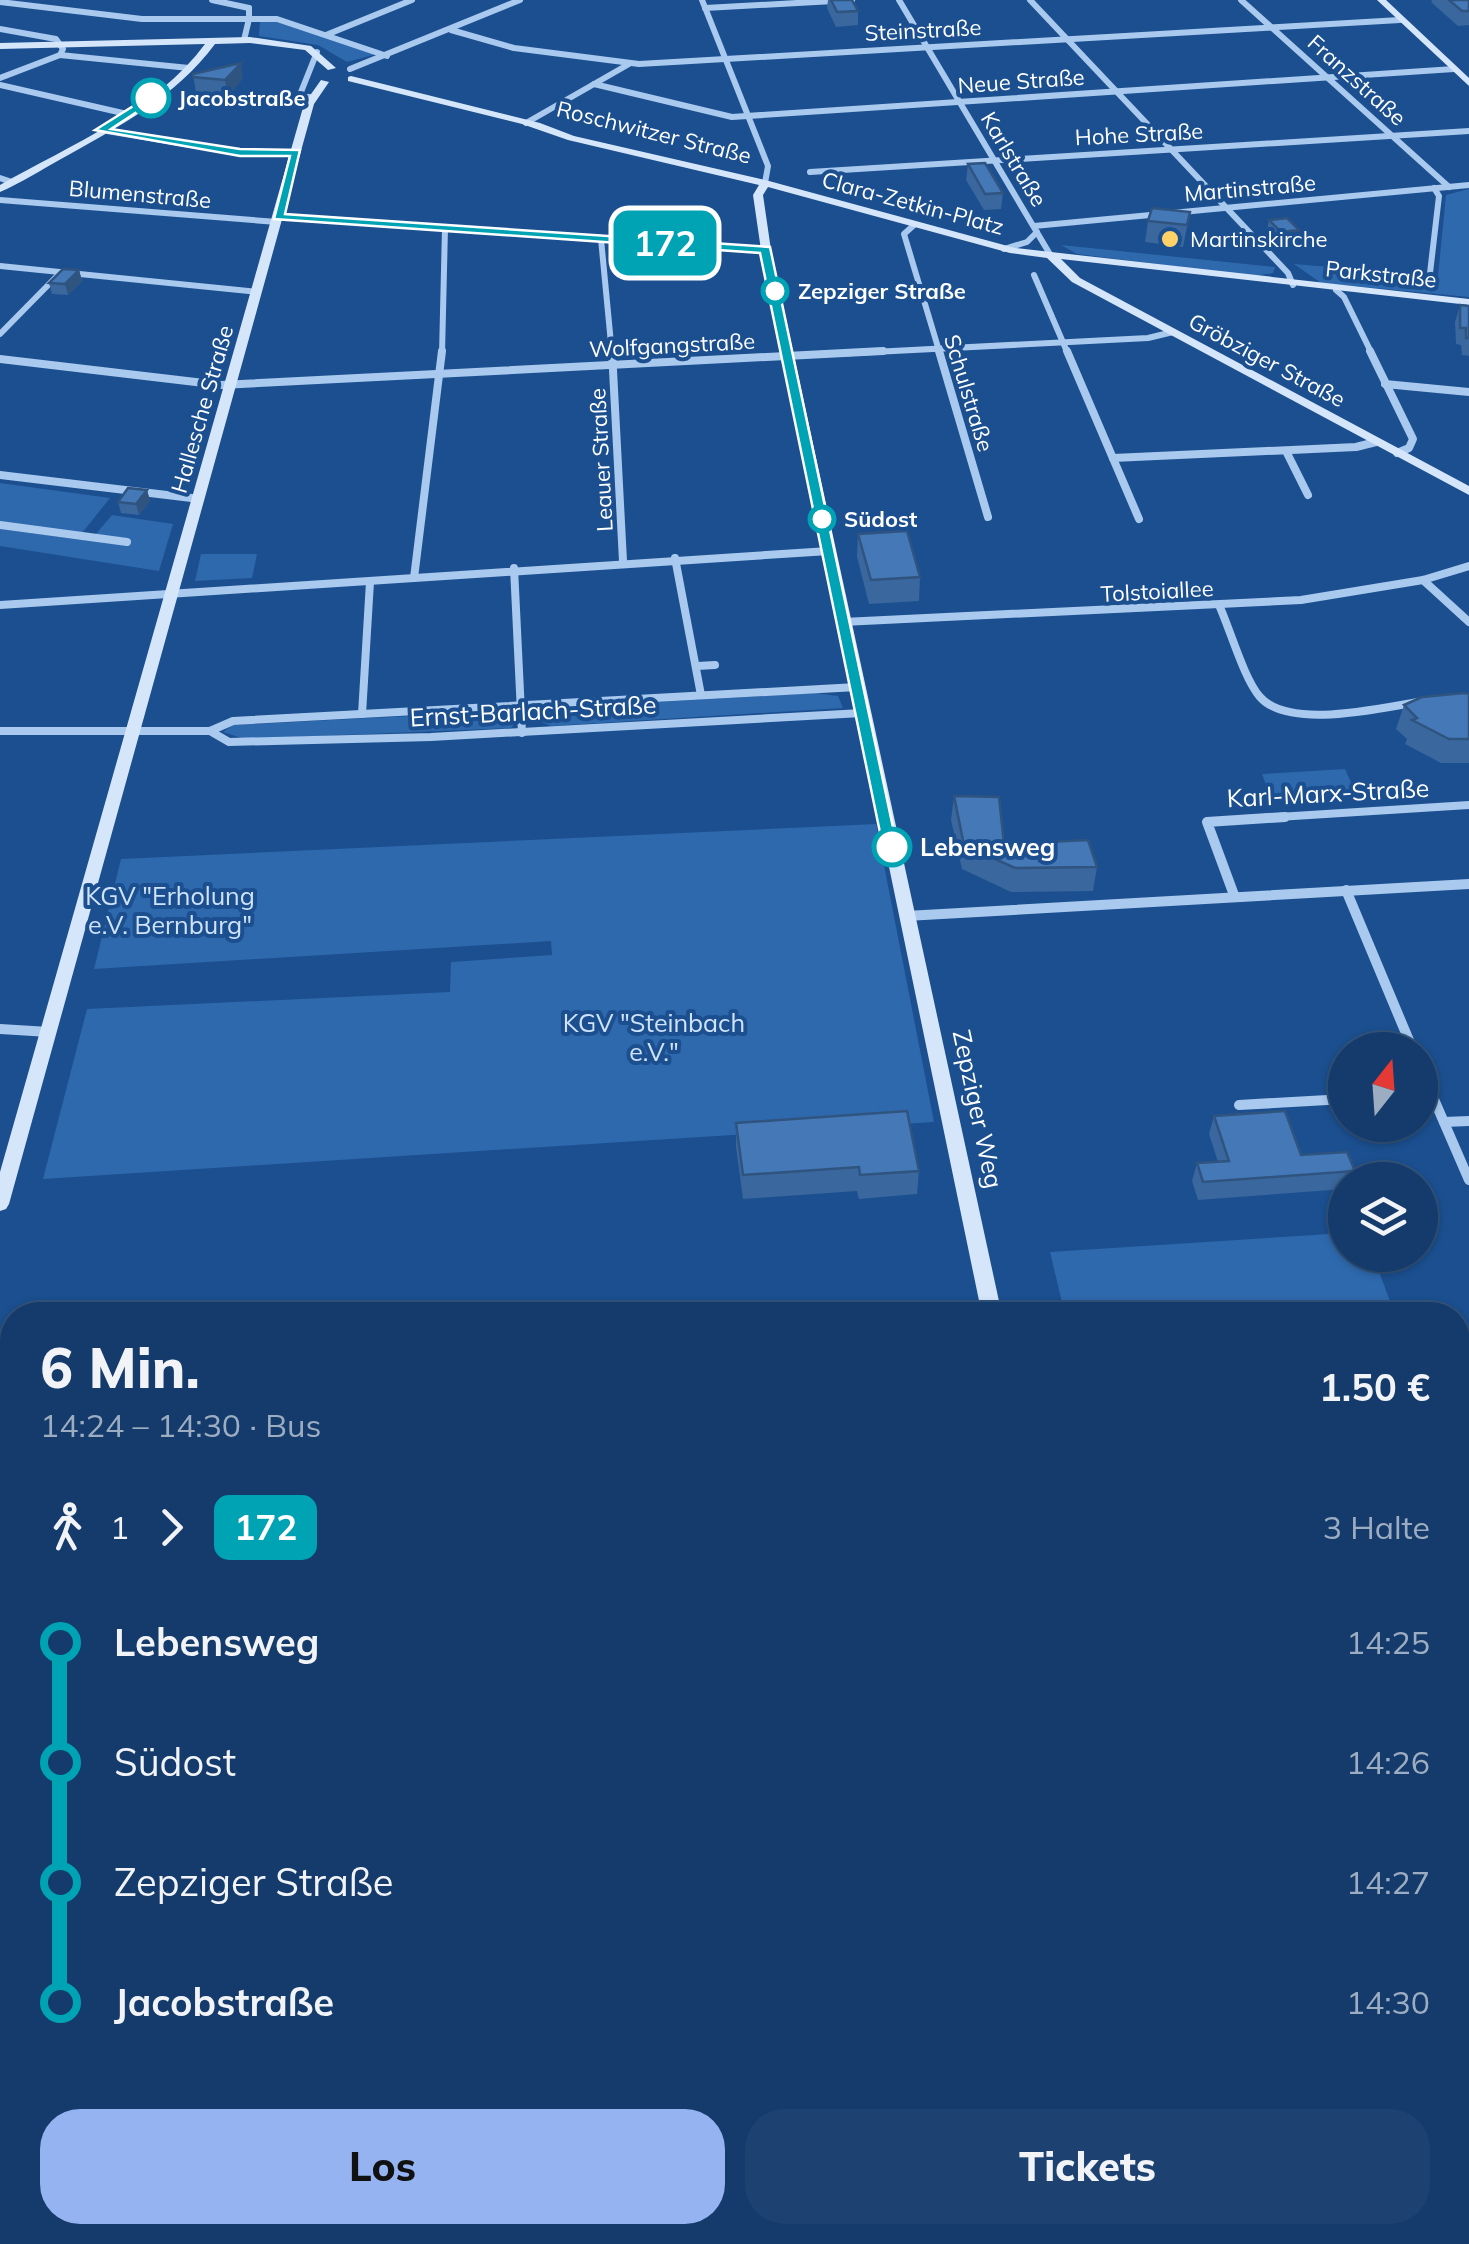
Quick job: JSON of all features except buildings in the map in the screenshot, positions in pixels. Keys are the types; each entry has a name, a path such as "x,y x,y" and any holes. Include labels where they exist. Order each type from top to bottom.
{"main road":[{"path":"1381,0 1469,83"},
{"path":"0,46 244,40 290,44 317,52 331,68 351,74"},
{"path":"0,189 127,114 189,68 212,42"},
{"name":"Hallesche Straße","path":"0,1204 296,152 312,97 324,82 316,75 331,68"},
{"path":"324,82 351,74"},
{"name":"Roschwitzer Straße","path":"351,74 526,123 727,169 765,182"},
{"path":"765,182 758,195 766,250 906,916"},
{"name":"Clara-Zetkin-Platz","path":"765,182 914,225 1051,256"},
{"name":"Parkstraße","path":"1051,256 1340,293 1469,302"},
{"name":"Gröbziger Straße","path":"1051,256 1068,275 1469,492"},
{"name":"Zepziger Weg","path":"906,916 989,1302"}],"street":[{"path":"212,0 248,8"},
{"path":"244,40 248,8 254,0"},
{"path":"326,35 412,0"},
{"path":"351,74 365,64 520,0"},
{"path":"702,0 722,59 768,166 765,182"},
{"path":"705,8 852,0"},
{"name":"Karlstraße","path":"898,0 1051,256"},
{"path":"1030,0 1281,266 1293,285"},
{"name":"Franzstraße","path":"1240,0 1449,187"},
{"path":"0,2 142,19 277,19 386,56"},
{"name":"Steinstraße","path":"451,30 514,48 630,64 1400,20"},
{"path":"0,29 60,42 60,55"},
{"name":"Hallesche Straße","path":"312,97 299,97 317,52"},
{"path":"0,81 60,55 189,68"},
{"path":"526,123 630,64"},
{"name":"Neue Straße","path":"594,84 732,117 1454,69"},
{"path":"0,81 127,114"},
{"path":"101,130 240,153 296,152"},
{"name":"Hohe Straße","path":"810,172 1469,131"},
{"path":"0,178 12,182"},
{"name":"Martinstraße","path":"1036,229 1469,185"},
{"path":"1430,274 1439,196 1434,188"},
{"name":"Blumenstraße","path":"0,200 766,250"},
{"name":"Schulstraße","path":"914,225 904,234 988,517"},
{"path":"414,578 441,374 445,228"},
{"name":"Karlstraße","path":"1004,248 1027,242 1036,229"},
{"name":"Leauer Straße","path":"600,239 614,365 623,561"},
{"path":"0,266 258,292"},
{"path":"1260,281 1279,274 1281,266"},
{"path":"0,334 61,272"},
{"path":"1034,275 1139,519"},
{"path":"1340,293 1413,439 1410,448 1397,453"},
{"name":"Wolfgangstraße","path":"0,359 232,385 1148,338 1174,332"},
{"path":"1386,384 1469,392"},
{"path":"1113,458 1286,451 1376,442"},
{"path":"1286,451 1308,495"},
{"path":"0,475 200,499"},
{"path":"0,525 127,542"},
{"path":"0,606 72,596 370,582 514,568 829,551"},
{"path":"675,558 701,695"},
{"name":"Tolstoiallee","path":"843,622 1219,605 1348,594 1423,580 1469,566"},
{"path":"514,568 522,732"},
{"path":"1423,580 1469,622"},
{"path":"362,714 370,582"},
{"path":"1219,605 1259,696 1278,710 1317,713 1436,699"},
{"path":"697,666 715,665"},
{"name":"Ernst-Barlach-Straße","path":"0,730 210,731 233,721 857,686"},
{"name":"Ernst-Barlach-Straße","path":"210,731 229,742 522,732 862,713"},
{"name":"Karl-Marx-Straße","path":"1234,896 1207,822 1469,805"},
{"path":"906,916 1469,884"},
{"path":"1346,890 1405,1032"},
{"path":"0,1030 49,1032"},
{"path":"1239,1105 1328,1100"},
{"path":"1438,1113 1469,1180"},
{"path":"1444,1122 1469,1120"}],"green space":[{"path":"260,20 272,20 377,54 347,62 318,45 259,36"},
{"path":"1469,189 1469,297 1321,283 1294,264 1438,276 1446,195"},
{"path":"1061,245 1275,267 1273,273 1253,276 1077,254"},
{"path":"0,483 110,498 82,533 0,522"},
{"path":"112,515 173,524 159,571 0,546 0,529 90,541"},
{"path":"201,554 257,554 252,578 195,581"},
{"path":"815,693 838,696 843,708 551,726 534,719 534,713 549,708"},
{"path":"504,712 517,721 511,728 245,739 223,732 233,725"},
{"path":"1345,769 1353,787 1343,795 1271,798 1262,774"},
{"name":"KGV \"Steinbach e.V.\"","path":"876,824 934,1122 43,1179 87,1009 450,992 451,962 552,955 551,941 94,969 121,859"},
{"path":"1328,1234 1328,1272 1379,1272 1390,1302 1062,1302 1050,1252"}],"bus line":[{"name":"172","path":"151,98 101,130 143,140 240,153 296,152 278,217 766,250 821,495 820,509 892,847"}],"place":[{"name":"Jacobstraße","path":"151,98"},
{"name":"Martinskirche","path":"1170,239"},
{"name":"Zepziger Straße","path":"775,291"},
{"name":"Südost","path":"822,519"},
{"name":"Lebensweg","path":"892,847"}],"park label":[{"name":"KGV \"Erholung e.V. Bernburg\"","path":"170,910"}]}
